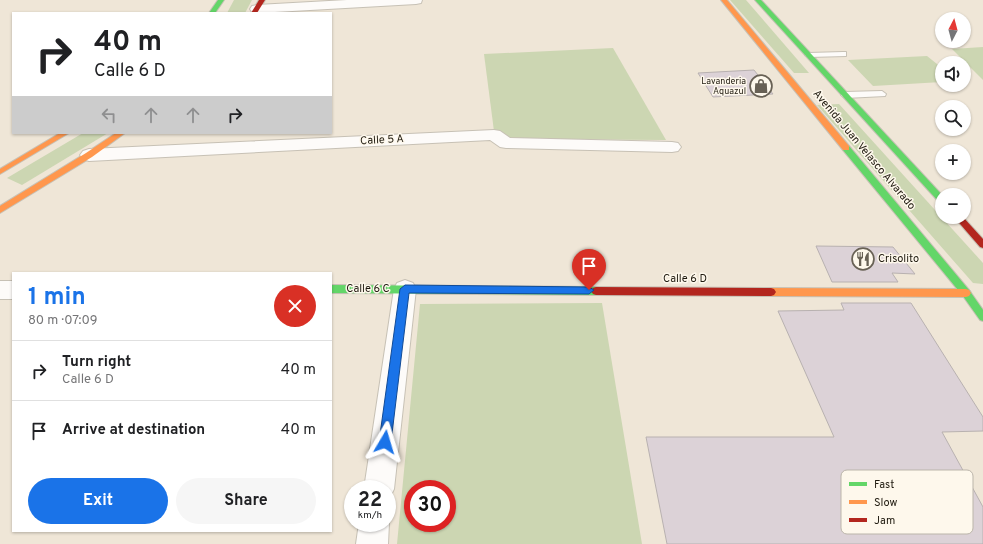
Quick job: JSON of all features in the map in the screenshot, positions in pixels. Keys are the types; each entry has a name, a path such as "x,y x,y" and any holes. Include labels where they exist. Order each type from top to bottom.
{"main road":[{"path":"213,12 221,0"},
{"name":"Avenida Juan Velasco Alvarado","path":"724,0 982,313"},
{"name":"Avenida Juan Velasco Alvarado","path":"758,0 809,55 829,82 845,95 935,192"},
{"path":"793,85 809,84"},
{"path":"0,172 63,134"},
{"path":"3,204 89,156 120,134"},
{"path":"964,224 983,245"},
{"name":"Calle 6 C","path":"332,289 405,289"},
{"name":"Calle 6 D","path":"405,289 966,293"}],"street":[{"path":"258,7 416,0"},
{"name":"Calle 5 A","path":"89,156 494,135 506,143 672,147"},
{"path":"380,480 405,289"},
{"path":"0,290 12,290"},
{"path":"372,544 373,532"}],"lane":[{"path":"809,55 843,54"},
{"path":"845,95 882,94"}],"green space":[{"path":"234,0 252,0 246,12 228,12"},
{"path":"730,0 746,0 809,73 794,73"},
{"path":"983,47 983,80 971,68 971,56 959,56 952,49"},
{"path":"613,48 666,140 495,139 484,54"},
{"path":"927,56 935,62 935,82 873,86 848,60"},
{"path":"839,104 935,210 935,224 948,224 983,263 983,284 973,283 817,105"},
{"path":"81,134 106,134 22,185 7,178"},
{"path":"602,303 642,544 397,544 420,304"}],"building":[{"path":"754,70 773,94 713,97 698,73"},
{"name":"Crisolito","path":"816,246 893,247 915,274 892,273 898,282 832,282"},
{"path":"841,303 911,303 983,417 983,431 942,432 963,470 841,470 841,534 973,534 973,489 983,507 983,544 667,544 646,437 834,437 778,311 844,310"}],"traffic: fast":[{"path":"213,12 221,0"},
{"path":"758,0 935,192"},
{"path":"846,148 966,293 983,317"},
{"path":"332,289 596,291"}],"traffic: slow":[{"path":"724,0 846,148"},
{"path":"0,172 63,134"},
{"path":"0,210 89,155 120,134"},
{"path":"771,292 966,293"}],"traffic: jam":[{"path":"255,12 262,0"},
{"path":"964,224 983,245"},
{"path":"596,291 771,292"}],"place":[{"name":"Lavanderia Aquazul","path":"761,86"},
{"name":"Crisolito","path":"863,259"}],"route":[{"path":"385,442 405,289 589,290"}]}
